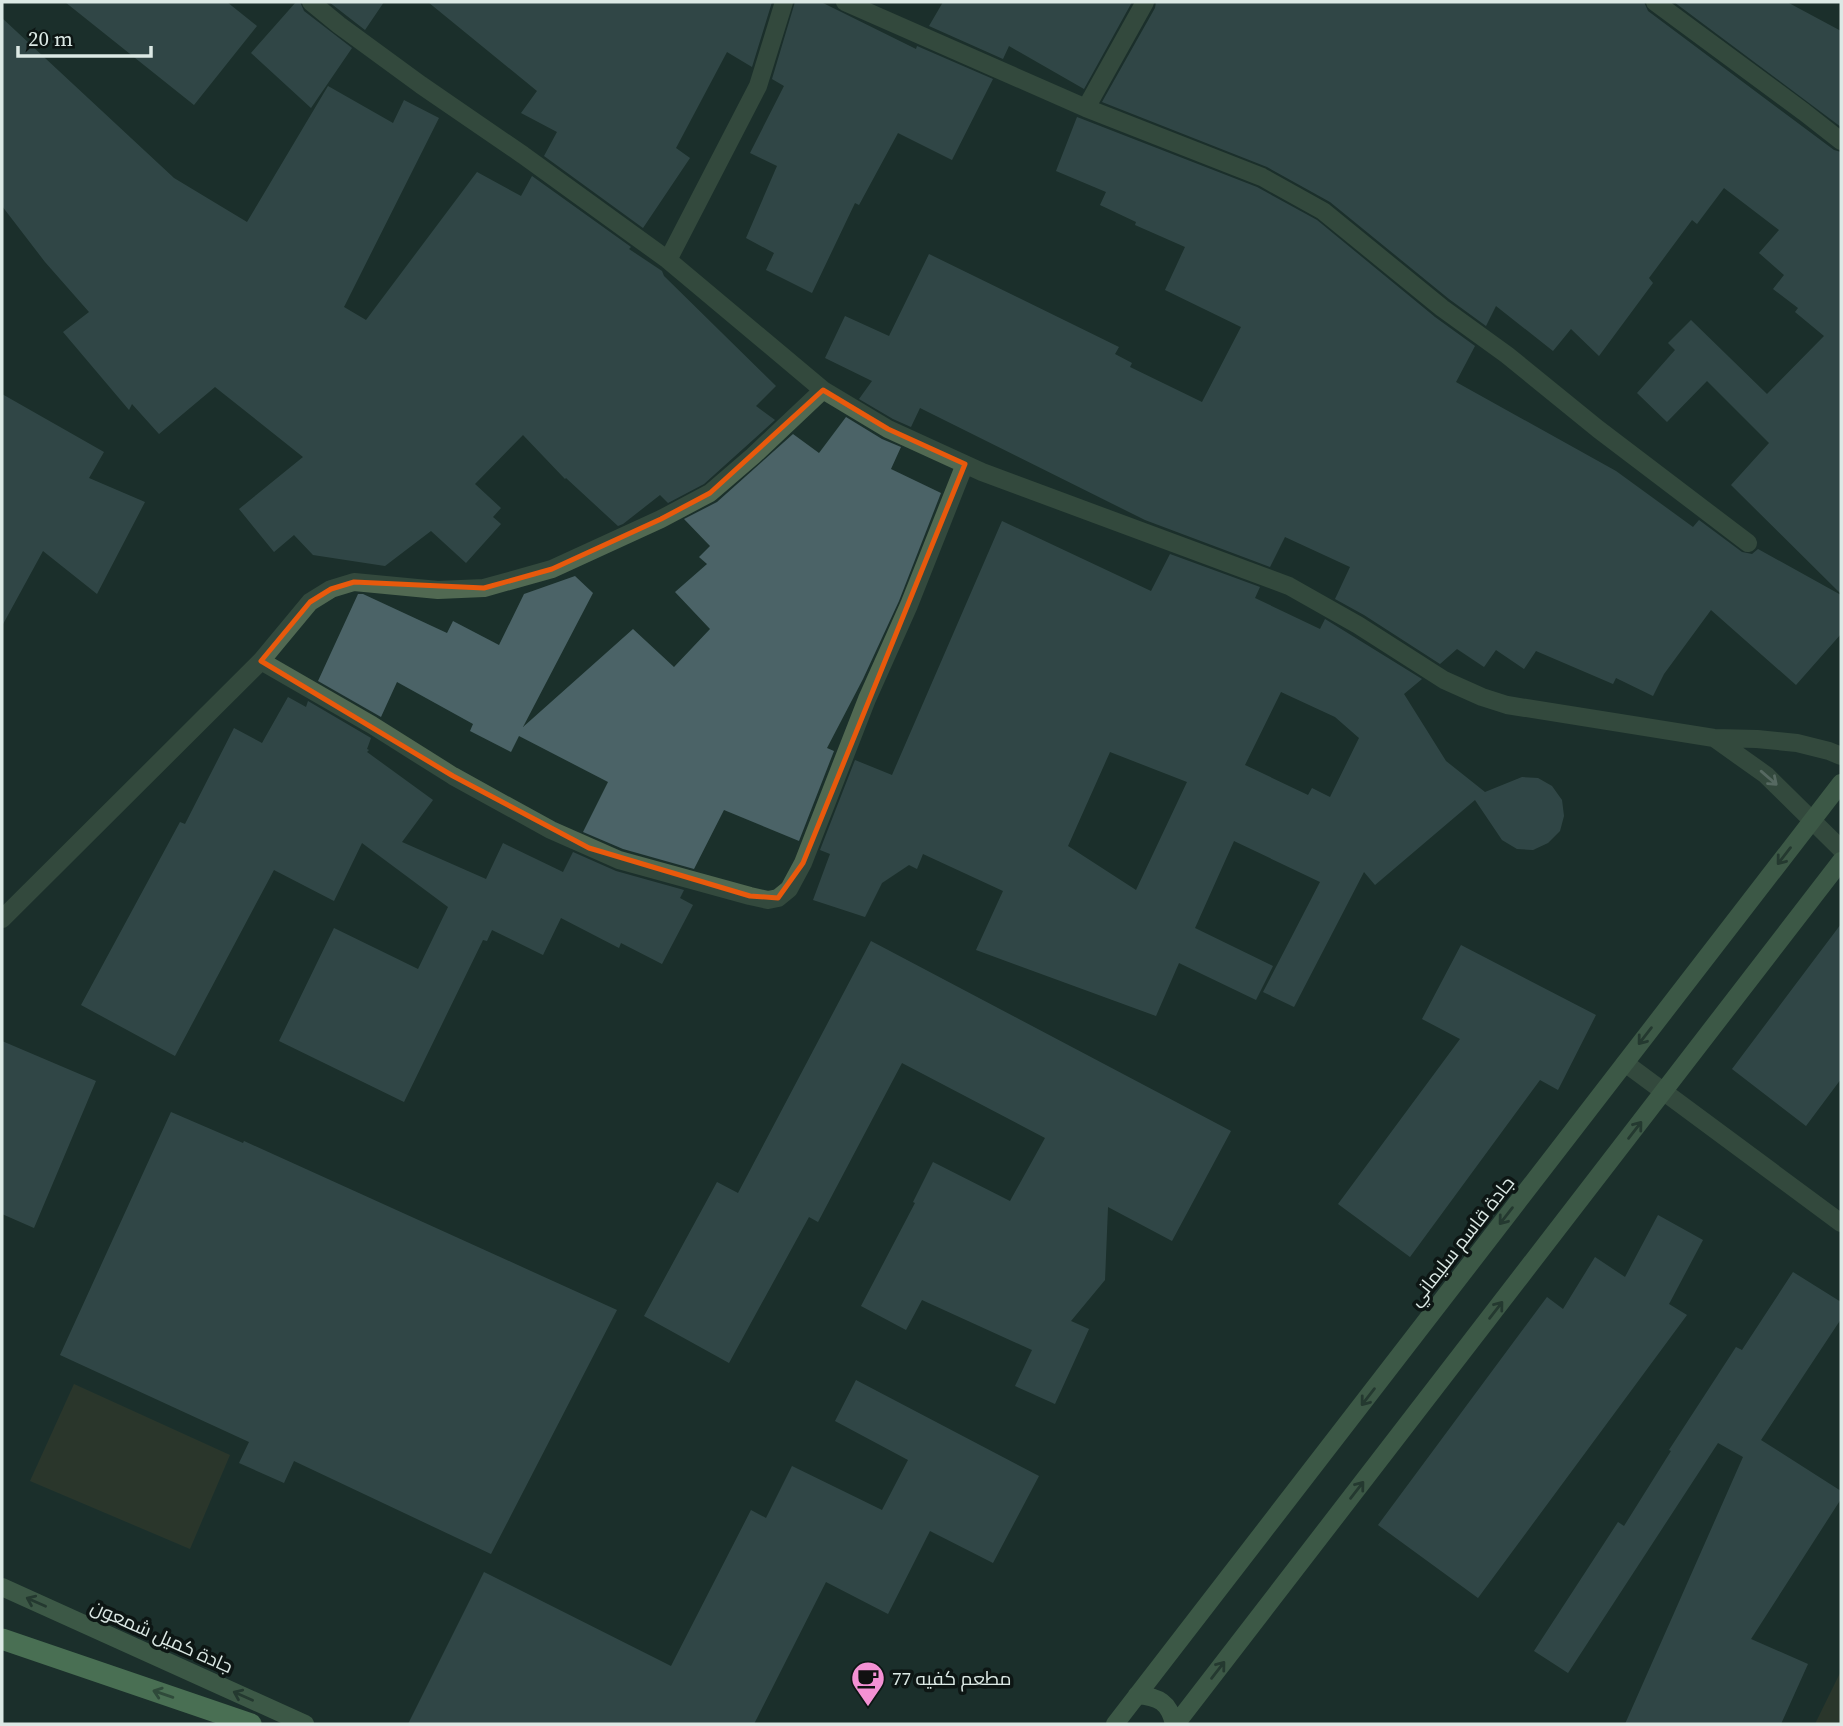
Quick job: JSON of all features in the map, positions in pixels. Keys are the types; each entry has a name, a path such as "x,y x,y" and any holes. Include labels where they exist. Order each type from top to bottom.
{"highway":[{"path":"2,1639 251,1724"}],"street":[{"path":"311,2 421,85 668,260 823,390 888,429 982,472 1289,586 1358,625 1444,680 1482,697 1507,705 1714,738 1797,743 1841,756"},
{"path":"668,260 758,86 784,2"},
{"path":"845,2 1087,108 1262,177 1322,211 1442,308 1507,355 1598,429 1748,543"},
{"path":"1087,108 1145,2"},
{"path":"1655,2 1841,141"},
{"path":"2,919 261,662 310,602 331,589 354,582 438,590 484,588 552,569 661,519 710,493 753,457 823,390"},
{"path":"261,662 453,776 589,848 619,860 750,897 768,900 778,898 789,889 803,863 867,699 909,605 965,464"},
{"path":"1714,738 1766,775 1841,849"},
{"name":"جادة قاسم سليماني","path":"1115,1724 1841,783"},
{"path":"1175,1724 1841,862"},
{"path":"1625,1063 1841,1223"},
{"name":"جادة كميل شمعون","path":"2,1587 305,1724"},
{"path":"1138,1695 1151,1696 1163,1702 1175,1724"}],"highlighted area":[{"path":"823,390 888,429 965,464 803,863 778,898 750,896 589,848 453,776 261,661 310,602 331,589 354,582 484,588 552,569 661,519 710,493"}],"green space":[{"path":"74,1384 230,1455 190,1549 30,1481"},
{"path":"1841,1671 1841,1724 1815,1724"}],"building":[{"path":"65,2 227,2 257,26 194,105"},
{"path":"296,2 300,2 304,11 352,48 311,108 251,53"},
{"path":"329,2 384,2 365,30"},
{"path":"428,2 772,2 752,67 727,52 676,148 690,158 643,228 544,156 557,132 521,113 537,91"},
{"path":"795,2 821,2 916,49 917,46 993,79 952,160 898,133 859,205 855,203 812,293 766,270 774,253 746,238 777,166 750,153 784,86 772,79"},
{"path":"943,2 1132,2 1084,89 1009,46 1003,59 929,26"},
{"path":"1156,2 1644,2 1648,11 1834,150 1841,152 1841,594 1731,485 1769,443 1707,381 1667,422 1637,393 1675,350 1668,343 1691,320 1767,394 1824,336 1795,312 1798,308 1773,289 1784,275 1759,253 1779,230 1724,188 1697,224 1692,220 1649,278 1653,283 1599,356 1571,329 1553,351 1496,306 1486,326 1330,202 1267,167 1102,102"},
{"path":"1674,2 1787,2 1841,31 1841,127"},
{"path":"2,18 174,178 247,222 328,86 393,123 404,100 439,118 344,307 366,320 477,172 521,196 532,176 662,271 776,386 756,406 775,420 704,484 668,503 660,495 618,526 565,479 523,435 475,484 501,508 493,517 501,524 466,563 431,531 385,566 313,555 294,535 274,552 239,509 303,457 215,387 159,434 132,404 129,410 63,332 89,312 45,262 2,206"},
{"path":"1077,117 1257,187 1317,220 1435,317 1475,346 1456,382 1616,471 1693,527 1699,520 1742,552 1752,554 1758,549 1841,595 1841,634 1796,685 1711,610 1664,674 1653,696 1616,678 1613,684 1536,651 1524,669 1496,650 1484,667 1457,649 1440,664 1335,599 1350,567 1285,537 1270,567 1145,520 920,408 911,427 859,399 872,381 825,358 845,316 889,336 929,254 1119,347 1115,354 1132,363 1130,367 1202,402 1241,327 1165,290 1185,247 1135,225 1136,222 1100,205 1106,192 1056,171"},
{"path":"2,394 104,452 89,478 145,502 97,594 43,551 2,626"},
{"path":"846,417 901,447 891,469 941,493 899,601 827,748 834,751 799,841 724,810 694,869 623,849 583,832 608,782 519,736 511,752 470,731 473,724 397,682 381,717 318,681 358,594 447,633 453,621 499,645 524,594 575,576 593,593 523,727 633,629 674,667 710,629 675,592 707,564 699,557 710,546 684,519 717,502 793,434 819,453"},
{"path":"1002,521 1151,591 1170,554 1260,587 1255,598 1320,629 1325,619 1422,679 1404,694 1446,761 1485,792 1522,777 1538,778 1552,786 1562,800 1564,816 1560,831 1548,843 1533,850 1517,849 1502,840 1475,800 1375,885 1364,872 1294,1007 1263,992 1320,882 1234,841 1195,928 1273,966 1256,1000 1179,963 1156,1016 976,950 1003,891 923,854 917,869 909,865 882,883 865,917 813,900 830,854 820,850 855,760 892,775","holes":["1281,692 1335,717 1359,738 1330,797 1312,788 1308,795 1245,765","1110,752 1187,782 1136,890 1068,846"]},
{"path":"288,697 306,707 308,701 371,738 367,752 433,800 402,842 486,879 503,843 563,872 573,852 616,871 684,890 680,898 693,905 662,964 621,943 619,948 561,918 543,955 492,930 487,941 483,940 404,1102 279,1041 334,928 418,969 448,907 362,843 334,901 274,870 175,1056 81,1005 180,822 185,824 234,728 262,743"},
{"path":"1841,924 1841,1079 1806,1126 1732,1069"},
{"path":"871,941 1231,1131 1172,1241 1108,1207 1105,1280 1071,1321 1089,1329 1055,1404 1015,1386 1032,1350 922,1300 906,1330 861,1306 915,1203 913,1202 933,1162 1010,1201 1045,1138 902,1063 818,1222 809,1217 729,1363 644,1316 717,1182 738,1193"},
{"path":"1461,945 1596,1015 1558,1090 1540,1080 1410,1257 1338,1204 1460,1039 1422,1019"},
{"path":"2,1041 96,1081 34,1228 2,1214"},
{"path":"171,1112 243,1143 244,1141 617,1310 491,1554 294,1461 284,1483 239,1463 249,1442 60,1355"},
{"path":"1658,1215 1703,1240 1669,1304 1687,1315 1478,1598 1378,1525 1547,1297 1563,1309 1595,1257 1625,1277"},
{"path":"1793,1272 1841,1302 1841,1319 1761,1440 1841,1491 1841,1499 1751,1639 1808,1664 1781,1724 1625,1724 1743,1457 1718,1443 1568,1673 1534,1651 1618,1522 1624,1526 1671,1451 1669,1450 1736,1347 1742,1350"},
{"path":"856,1380 1039,1476 993,1563 930,1531 888,1614 826,1582 754,1724 408,1724 484,1572 671,1666 751,1510 766,1518 792,1466 882,1510 908,1460 835,1421"}],"place":[{"name":"مطعم كفيه 77","path":"868,1708"}]}
